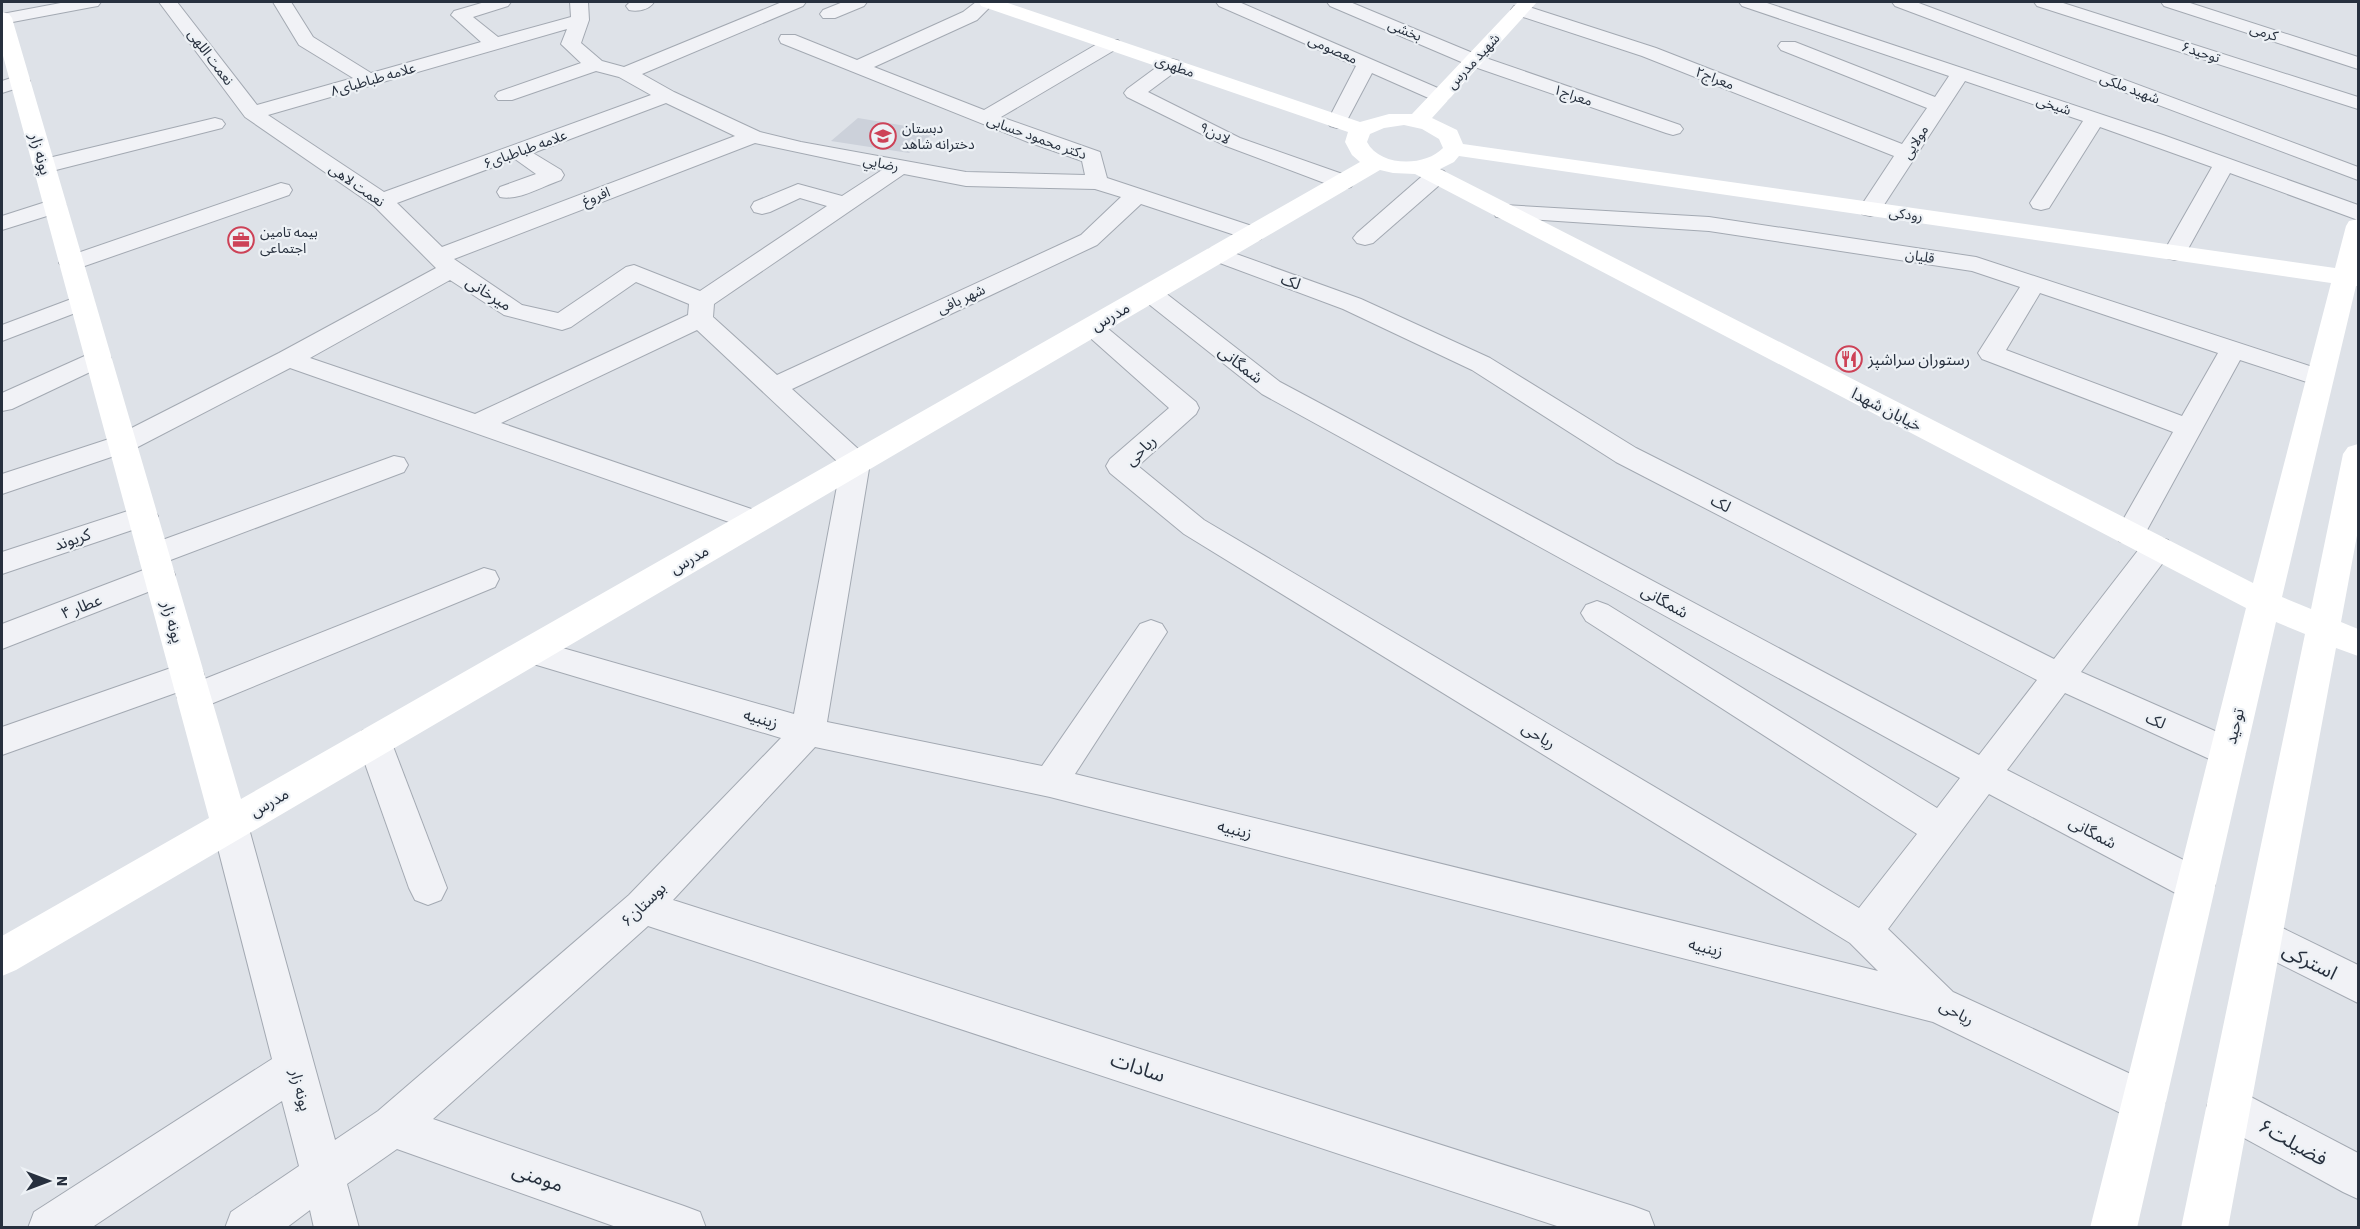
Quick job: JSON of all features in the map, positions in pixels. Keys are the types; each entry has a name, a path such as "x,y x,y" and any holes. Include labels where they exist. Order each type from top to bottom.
{"main road":[{"name":"مطهری","path":"987,2 1362,130"},
{"name":"شهید مدرس","path":"1417,121 1524,6"},
{"name":"پونه زار","path":"2,18 11,84 44,166 230,825"},
{"path":"1404,119 1417,121 1441,129 1449,135 1454,149 1450,156 1427,172 1377,162 1360,150 1357,136 1362,130 1379,122 1404,119"},
{"name":"رودکی","path":"1454,149 2351,278"},
{"name":"مدرس","path":"2,957 1377,162"},
{"name":"خیابان شهدا","path":"1427,172 2264,603 2358,643"},
{"name":"توحید","path":"2113,1227 2319,378 2351,278 2358,226"},
{"path":"2204,1227 2358,454"}],"street":[{"path":"2,18 92,2"},
{"name":"نعمت اللهی","path":"168,2 252,113"},
{"path":"282,2 306,41 369,80"},
{"path":"494,44 460,15 502,2"},
{"path":"626,73 797,2"},
{"path":"829,14 858,2"},
{"path":"858,67 970,16 987,2"},
{"name":"معصومی","path":"1225,2 1440,96"},
{"name":"بخشی","path":"1336,2 1473,60"},
{"name":"شیخی","path":"1748,2 2095,118 2358,213"},
{"name":"شهید ملکی","path":"1901,2 2358,174"},
{"path":"1904,54 1957,2"},
{"name":"توحید۶","path":"2043,2 2358,103"},
{"name":"کرمی","path":"2170,2 2358,63"},
{"name":"معراج۲","path":"1524,6 1649,52 1908,154"},
{"name":"علامه طباطبای۸","path":"252,113 494,44 580,11"},
{"name":"رضایي","path":"580,11 571,44 595,65 626,73 667,96 753,136 801,148 966,179 1096,182 1253,234"},
{"name":"دکتر محمود حسابی","path":"788,39 985,118 1092,157 1096,182"},
{"path":"985,118 1111,44"},
{"path":"1788,46 1938,105"},
{"name":"معراج۱","path":"1473,60 1673,129"},
{"path":"1337,122 1367,63"},
{"path":"506,96 595,65"},
{"name":"لادن۹","path":"1172,65 1134,93 1233,142 1342,182"},
{"name":"مولایی","path":"1870,209 1960,74"},
{"name":"علامه طباطبای۶","path":"382,201 667,96"},
{"name":"نعمت لاهی","path":"252,113 382,201 445,263"},
{"path":"2041,203 2095,118"},
{"path":"44,166 215,124"},
{"name":"افروغ","path":"445,263 753,136"},
{"path":"508,192 552,175 518,152"},
{"path":"2175,253 2224,164"},
{"path":"477,424 701,310 900,166"},
{"path":"1365,238 1427,172"},
{"path":"71,262 281,190"},
{"path":"762,207 798,190 845,204"},
{"name":"شهر بافی","path":"774,387 1089,240 1137,195"},
{"path":"2,223 55,206"},
{"name":"قلیان","path":"1504,212 1709,224 1976,264 2319,378"},
{"name":"لک","path":"1217,254 1352,304 1481,364 1626,455 2059,676 2228,752"},
{"name":"میرخانی","path":"2,484 122,444 288,358 445,263 513,310 562,322 634,272 701,310 774,387 856,463"},
{"path":"2034,284 1991,353 2190,429"},
{"name":"شمگانی","path":"1150,293 1271,388 1983,774 2196,885"},
{"path":"2,334 82,302"},
{"name":"ریاحی","path":"1090,327 1186,408 1120,466 1194,527 1864,931 1939,1005 2144,1102"},
{"path":"1864,931 2059,676 2144,541 2190,429 2233,350"},
{"path":"2,403 98,358"},
{"path":"288,358 756,521"},
{"path":"808,732 856,463"},
{"name":"عطار ۴","path":"2,637 157,565 394,465"},
{"name":"کریوند","path":"2,563 143,516"},
{"path":"2,741 191,686 484,579"},
{"path":"1597,613 1941,830"},
{"path":"1050,782 1150,632"},
{"name":"زینبیه","path":"531,651 808,732 1050,782 1939,1005"},
{"name":"بوستان۶","path":"247,1227 393,1126 642,907 808,732"},
{"path":"374,741 428,888"},
{"name":"پونه زار","path":"230,825 337,1227"},
{"name":"سادات","path":"642,907 1633,1227"},
{"name":"استرکی","path":"2262,936 2358,985"},
{"path":"50,1227 295,1068"},
{"name":"فضیلت۶","path":"2228,1106 2358,1177"},
{"name":"مومنی","path":"393,1126 684,1227"}],"shaded area":[{"name":"دبستان دخترانه شاهد","path":"858,118 936,131 909,153 831,141"}],"place":[{"name":"دبستان دخترانه شاهد","path":"883,136"},
{"name":"بیمه تامین اجتماعی","path":"241,240"},
{"name":"رستوران سراشپز","path":"1849,359"}]}
